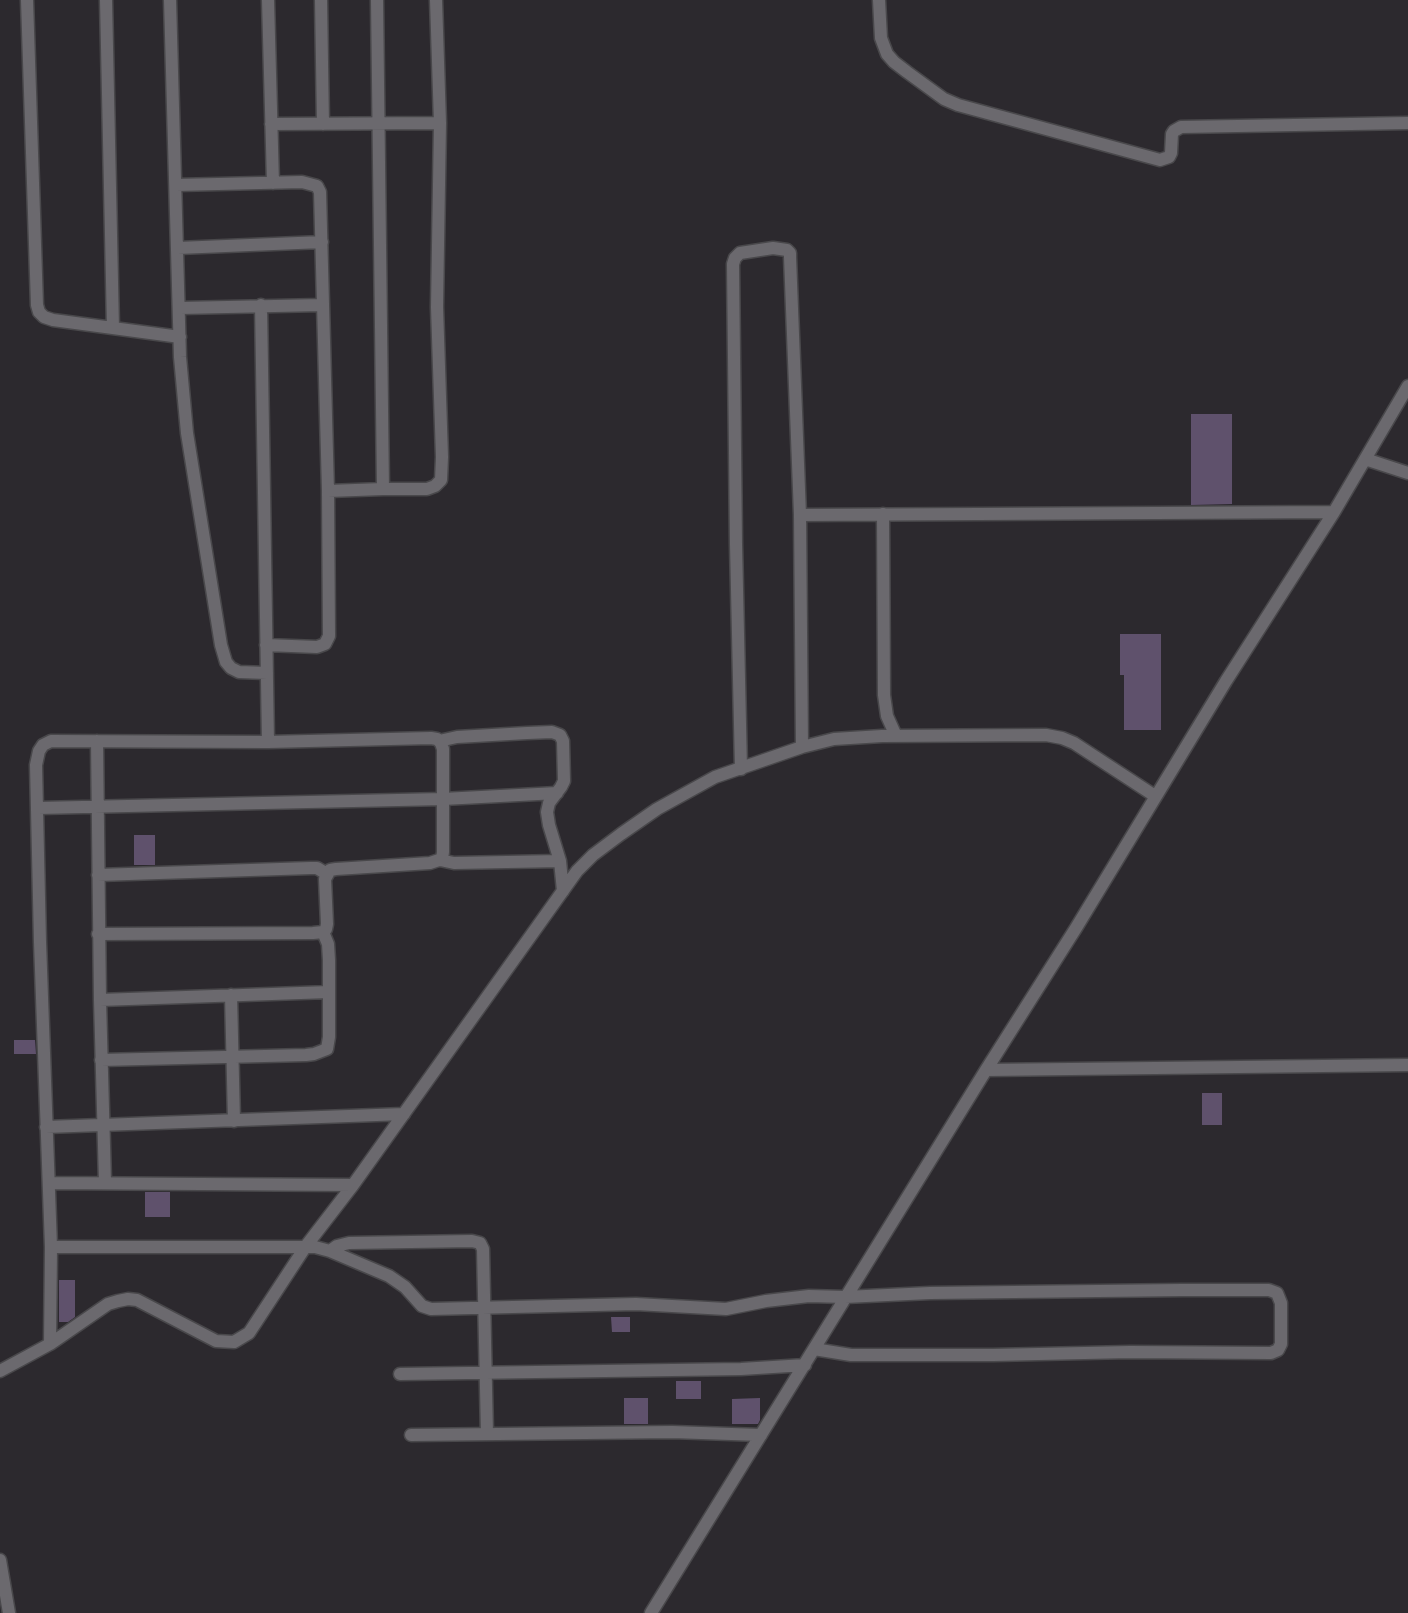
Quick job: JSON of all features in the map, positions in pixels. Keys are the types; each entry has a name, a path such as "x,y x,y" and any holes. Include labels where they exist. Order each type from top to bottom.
{"street":[{"path":"27,0 37,306 39,312 44,317 53,320 180,338"},
{"path":"106,0 113,328"},
{"path":"170,0 181,366 187,433 221,645 226,662 231,668 247,674 267,674"},
{"path":"268,0 273,183"},
{"path":"321,0 324,124"},
{"path":"376,0 383,488"},
{"path":"328,491 431,488 438,484 442,475 437,307 440,123 436,0"},
{"path":"879,0 882,38 888,54 894,62 944,99 958,105 1160,160 1169,157 1172,134 1181,127 1408,123"},
{"path":"271,124 440,123"},
{"path":"176,185 302,182 317,186 321,199 322,305 328,491 329,636 325,644 318,647 266,645"},
{"path":"178,248 322,242"},
{"path":"741,769 733,272 735,258 740,253 773,248 782,248 790,252 800,515 802,747"},
{"path":"180,308 322,305"},
{"path":"261,306 268,742"},
{"path":"651,1613 986,1070 1076,928 1226,681 1334,512 1408,386"},
{"path":"1365,459 1408,473"},
{"path":"800,515 1334,512"},
{"path":"883,514 884,695 887,716 896,736"},
{"path":"50,1344 49,1182 40,942 37,756 43,745 51,741 268,742 431,738 439,741 457,737 527,733 557,734 560,735 563,742 564,775 562,787 548,803 547,812 560,861 563,891"},
{"path":"0,1371 50,1344 108,1304 118,1300 136,1300 148,1305 216,1341 234,1342 249,1333 306,1246 353,1185 577,871 593,855 620,834 690,790 715,778 802,747 834,739 1012,734 1046,735 1062,738 1085,749 1155,796"},
{"path":"97,741 98,934 104,1182"},
{"path":"439,741 443,749 443,852 440,860"},
{"path":"38,808 443,799 557,793"},
{"path":"98,934 323,932 327,924 327,874 330,870 336,868 430,864 440,860 454,864 560,861"},
{"path":"98,874 311,868 318,868 327,874"},
{"path":"101,1060 306,1055 327,1049 329,1037 329,952 323,932"},
{"path":"100,1000 329,992"},
{"path":"231,995 234,1121"},
{"path":"986,1070 1408,1065"},
{"path":"46,1127 404,1114"},
{"path":"49,1182 353,1185"},
{"path":"330,1251 337,1246 349,1243 480,1243 483,1249 487,1434"},
{"path":"50,1247 306,1246 330,1251 398,1281 426,1308 636,1304 726,1310 791,1297 846,1297 930,1293 1269,1290 1274,1291 1280,1297 1281,1344 1278,1350 1271,1353 1130,1352 993,1355 851,1355 814,1349"},
{"path":"400,1374 741,1370 804,1365"},
{"path":"411,1435 672,1432 761,1435"},
{"path":"0,1560 8,1613"}],"building":[{"path":"1191,414 1232,414 1232,504 1191,505"},
{"path":"1120,634 1161,634 1161,730 1124,730 1124,675 1120,675"},
{"path":"134,835 155,835 155,865 134,865"},
{"path":"14,1040 35,1040 36,1054 14,1054"},
{"path":"1202,1093 1222,1093 1222,1125 1202,1125"},
{"path":"145,1192 170,1192 170,1217 145,1217"},
{"path":"59,1280 75,1280 75,1317 68,1322 59,1322"},
{"path":"611,1317 630,1317 630,1332 612,1332"},
{"path":"676,1381 701,1381 701,1399 676,1399"},
{"path":"624,1398 648,1398 648,1424 624,1424"},
{"path":"760,1398 760,1420 758,1424 732,1424 732,1399"}]}
